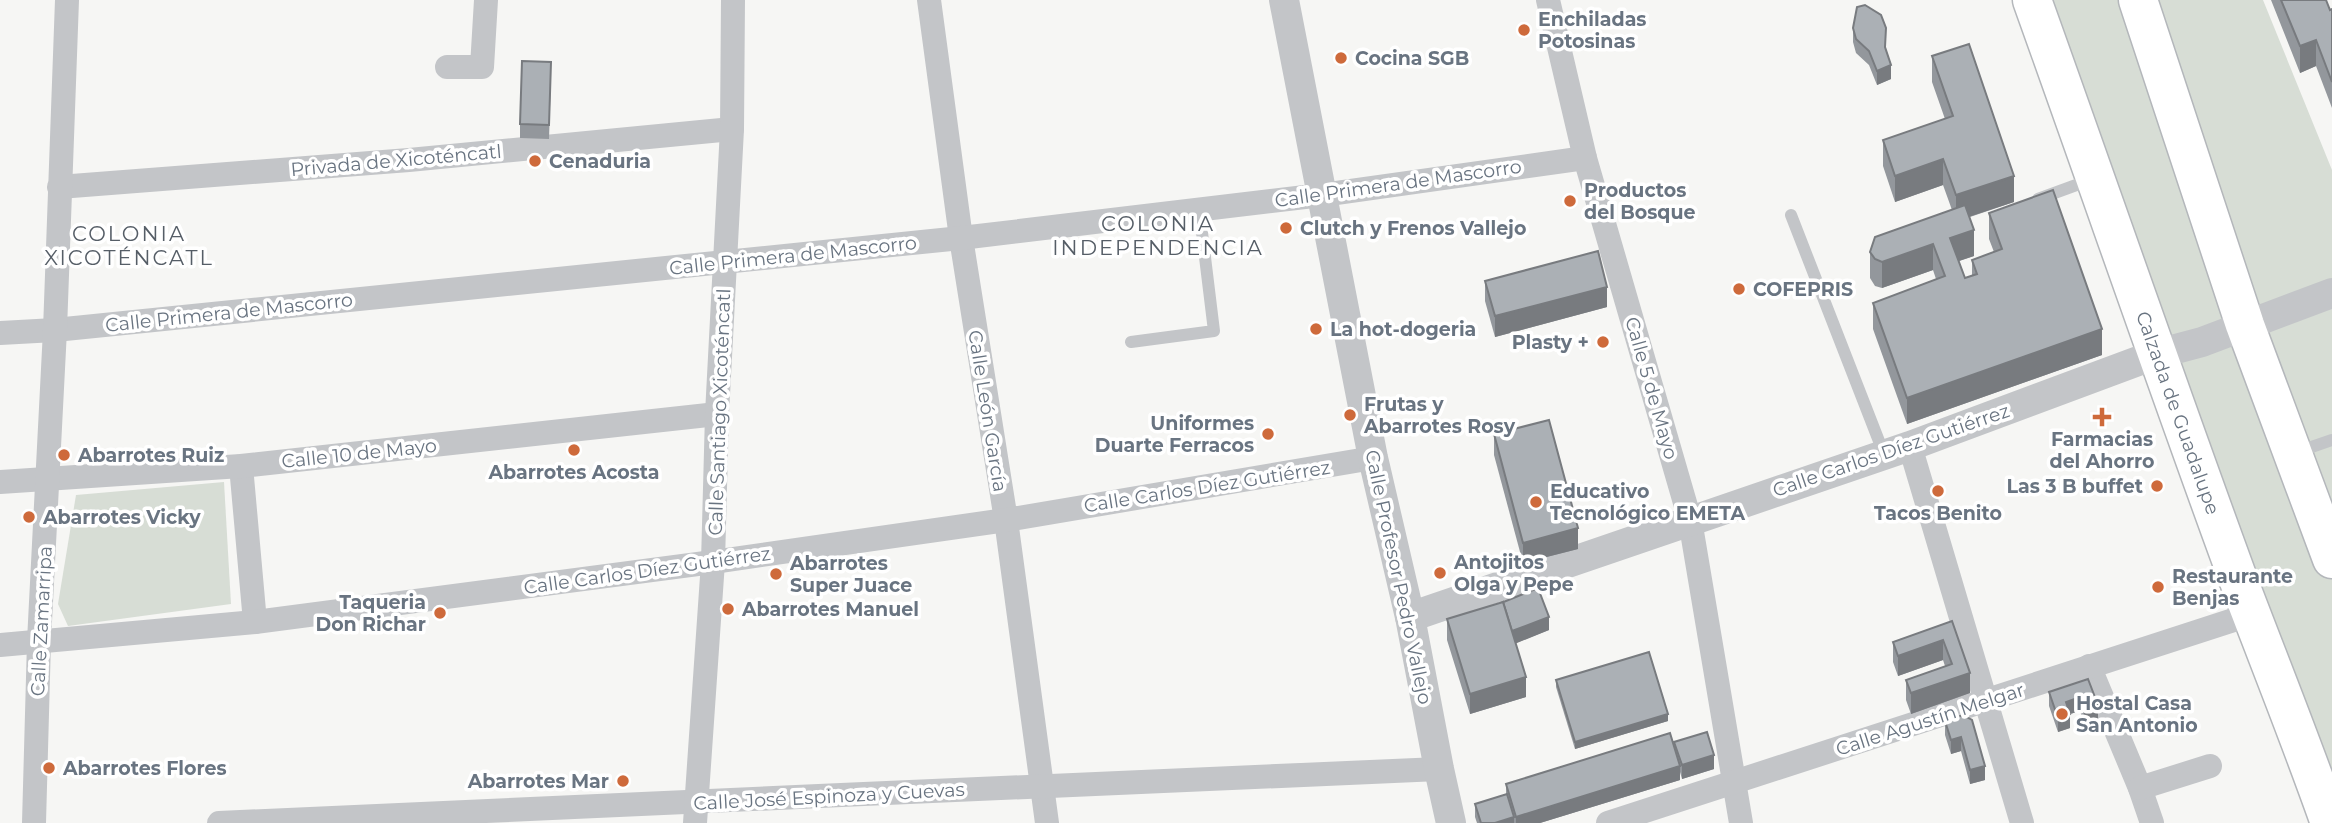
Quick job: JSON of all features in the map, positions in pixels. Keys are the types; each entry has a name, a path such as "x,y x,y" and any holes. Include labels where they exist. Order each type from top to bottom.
{"main road":[{"name":"Calzada de Guadalupe","path":"2032,0 2157,354 2252,614 2300,735 2330,823"},
{"path":"2138,0 2245,325 2332,559"}],"street":[{"name":"Calle Zamarripa","path":"34,823 39,641 55,330 67,0"},
{"path":"447,67 482,67 486,0"},
{"name":"Calle Santiago Xicoténcatl","path":"696,813 713,562 717,414 732,129 733,0"},
{"name":"Calle León García","path":"929,0 961,238 1006,520 1047,823"},
{"name":"Calle Profesor Pedro Vallejo","path":"1284,0 1374,458 1410,617 1438,769 1451,823"},
{"name":"Calle 5 de Mayo","path":"1548,0 1585,158 1690,520 1741,823"},
{"name":"Privada de Xicoténcatl","path":"59,187 409,160 732,129"},
{"name":"Calle Primera de Mascorro","path":"0,333 55,330 961,238 1322,195 1585,158"},
{"name":"Calle Carlos Díez Gutiérrez","path":"1410,617 1897,450 2332,293"},
{"name":"Calle 10 de Mayo","path":"0,482 241,466 717,414"},
{"path":"1897,450 1984,701 2022,823"},
{"name":"Calle Carlos Díez Gutiérrez","path":"0,645 256,622 713,562 1006,520 1374,458"},
{"path":"241,466 256,622"},
{"name":"Calle Agustín Melgar","path":"1608,823 2252,614"},
{"path":"2089,666 2152,823"},
{"path":"2140,788 2210,766"},
{"name":"Calle José Espinoza y Cuevas","path":"219,823 696,813 1042,784 1438,769"}],"lane":[{"path":"2025,204 2094,179"},
{"path":"1131,342 1214,331 1199,208"},
{"path":"1791,215 1897,450"},
{"path":"2293,453 2332,440"}],"shaded area":[{"path":"2049,0 2263,0 2332,170 2332,559 2247,334 2332,579 2332,798"},
{"path":"224,482 231,604 68,626 58,604 76,495"}],"building":[{"path":"2281,0 2326,0 2330,10 2332,9 2332,82 2316,40 2300,46"},
{"path":"1865,5 1881,15 1886,28 1885,47 1891,65 1877,71 1869,51 1856,39 1853,28 1857,7"},
{"path":"1969,44 2014,176 1956,195 1943,159 1895,176 1883,140 1953,116 1932,56"},
{"path":"522,61 551,62 549,125 520,124"},
{"path":"2053,190 2102,329 1907,398 1873,303 1945,276 1933,244 1882,262 1875,259 1870,252 1875,237 1965,205 1974,230 1950,238 1965,278 1977,274 1972,260 2002,249 1989,213"},
{"path":"1598,251 1607,287 1495,316 1485,281"},
{"name":"Educativo Tecnológico EMETA","path":"1549,420 1578,528 1523,543 1494,434"},
{"path":"1538,588 1549,617 1512,631 1503,602"},
{"path":"1503,602 1526,677 1470,694 1447,619"},
{"path":"1952,621 1970,673 1911,693 1906,680 1952,664 1943,640 1898,656 1893,642"},
{"path":"1649,652 1668,714 1575,742 1556,680"},
{"path":"2088,679 2098,705 2084,709 2080,697 2066,702 2070,714 2058,718 2049,692"},
{"path":"1963,715 1972,720 1985,766 1970,770 1961,737 1951,740 1945,721"},
{"path":"1707,732 1714,755 1682,765 1674,742"},
{"path":"1670,733 1680,766 1516,817 1506,784"},
{"path":"1507,794 1514,817 1495,823 1481,823 1475,804"}],"place":[{"name":"Enchiladas Potosinas","path":"1524,30"},
{"name":"Cocina SGB","path":"1341,58"},
{"name":"Cenaduria","path":"535,161"},
{"name":"Productos del Bosque","path":"1570,201"},
{"name":"Clutch y Frenos Vallejo","path":"1286,228"},
{"name":"COFEPRIS","path":"1739,289"},
{"name":"La hot-dogeria","path":"1316,329"},
{"name":"Plasty +","path":"1603,342"},
{"name":"Frutas y Abarrotes Rosy","path":"1350,415"},
{"name":"Farmacias del Ahorro","path":"2102,417"},
{"name":"Uniformes Duarte Ferracos","path":"1268,434"},
{"name":"Abarrotes Acosta","path":"574,450"},
{"name":"Abarrotes Ruiz","path":"64,455"},
{"name":"Las 3 B buffet","path":"2157,486"},
{"name":"Tacos Benito","path":"1938,491"},
{"name":"Educativo Tecnológico EMETA","path":"1536,502"},
{"name":"Abarrotes Vicky","path":"29,517"},
{"name":"Antojitos Olga y Pepe","path":"1440,573"},
{"name":"Abarrotes Super Juace","path":"776,574"},
{"name":"Restaurante Benjas","path":"2158,587"},
{"name":"Abarrotes Manuel","path":"728,609"},
{"name":"Taqueria Don Richar","path":"440,613"},
{"name":"Hostal Casa San Antonio","path":"2062,714"},
{"name":"Abarrotes Flores","path":"49,768"},
{"name":"Abarrotes Mar","path":"623,781"}],"district":[{"name":"COLONIA INDEPENDENCIA","path":"1158,236"},
{"name":"COLONIA XICOTÉNCATL","path":"129,246"}]}
